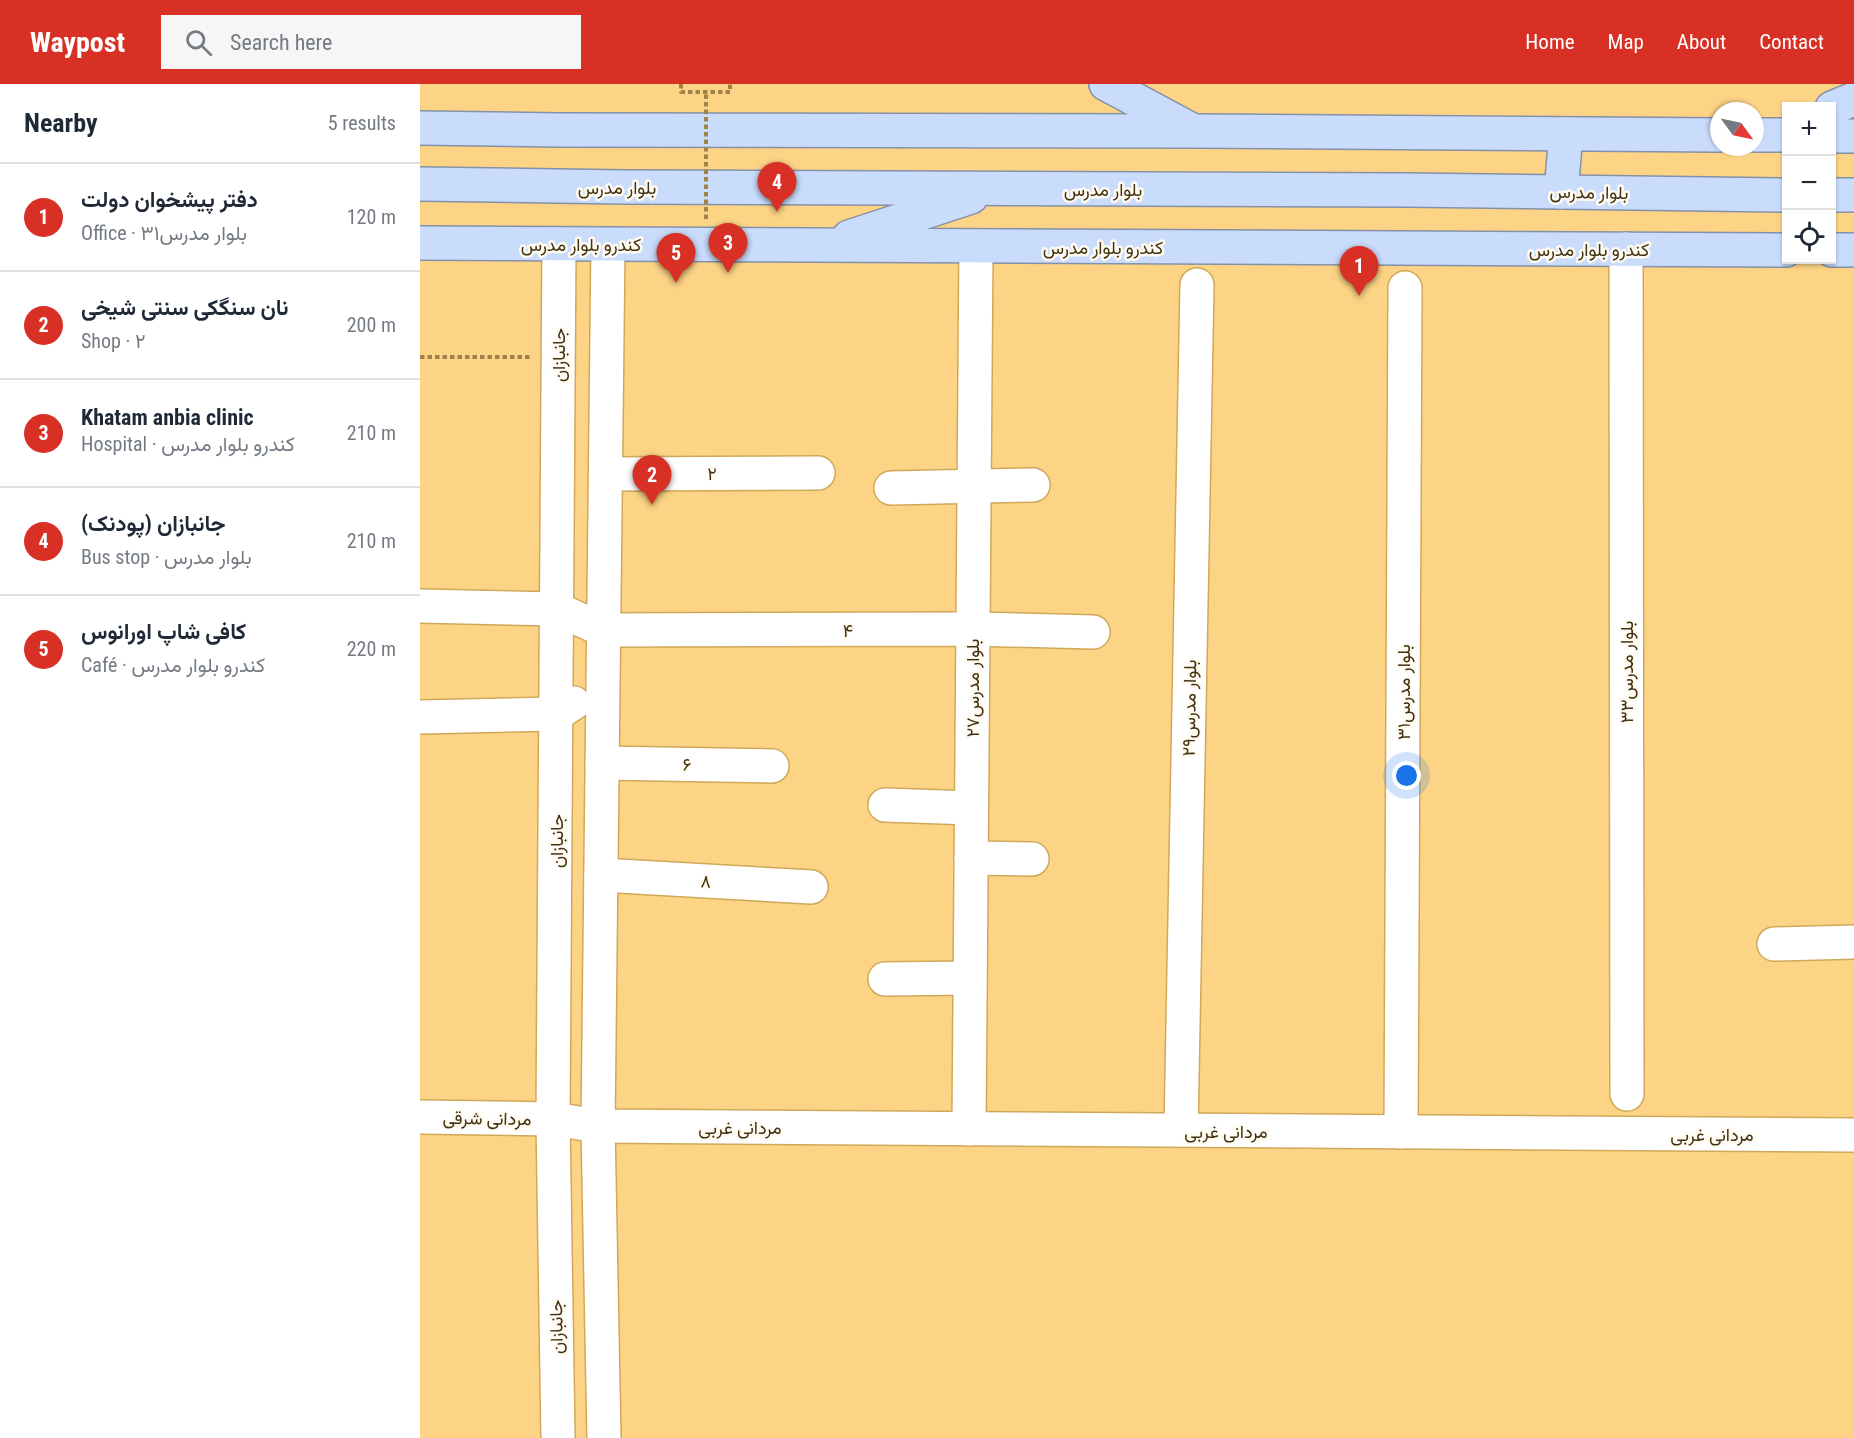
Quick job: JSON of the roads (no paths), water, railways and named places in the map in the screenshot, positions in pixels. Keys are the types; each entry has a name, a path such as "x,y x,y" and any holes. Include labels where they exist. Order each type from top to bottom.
{"main road":[{"path":"1106,84 1195,131"},
{"path":"1836,106 1854,99"},
{"path":"420,128 1710,135"},
{"path":"1561,192 1566,134"},
{"path":"1836,136 1854,136"},
{"name":"بلوار مدرس","path":"420,184 1782,195"},
{"path":"822,246 995,188"},
{"path":"1836,195 1854,195"},
{"name":"کندرو بلوار مدرس","path":"420,243 1782,250"},
{"path":"1836,250 1854,250"}],"street":[{"name":"جانبازان","path":"558,1438 553,1119 559,244"},
{"path":"604,1438 598,1126 608,244"},
{"name":"بلوار مدرس۲۷","path":"969,1129 976,247"},
{"name":"بلوار مدرس۳۳","path":"1626,249 1627,1094"},
{"path":"559,276 608,277"},
{"name":"۲۹بلوار مدرس","path":"1181,1130 1197,285"},
{"name":"بلوار مدرس۳۱","path":"1401,1132 1405,288"},
{"name":"۲","path":"606,474 818,473"},
{"path":"891,488 1033,485"},
{"path":"420,606 557,609 603,630"},
{"name":"۴","path":"603,630 973,629 1093,632"},
{"path":"420,717 557,714 603,684"},
{"name":"۶","path":"602,763 772,766"},
{"path":"885,805 971,808"},
{"path":"971,858 1032,859"},
{"name":"۸","path":"601,875 811,887"},
{"path":"1774,944 1854,942"},
{"path":"885,979 970,978"},
{"name":"مردانی شرقی","path":"420,1117 553,1119 598,1126"},
{"name":"مردانی غربی","path":"598,1126 1854,1135"}],"place":[{"name":"جانبازان (پودنک)","path":"777,212"},
{"name":"Khatam anbia clinic","path":"728,273"},
{"name":"کافی شاپ اورانوس","path":"676,283"},
{"name":"دفتر پیشخوان دولت","path":"1359,296"},
{"name":"نان سنگکی سنتی شیخی","path":"652,505"}]}
